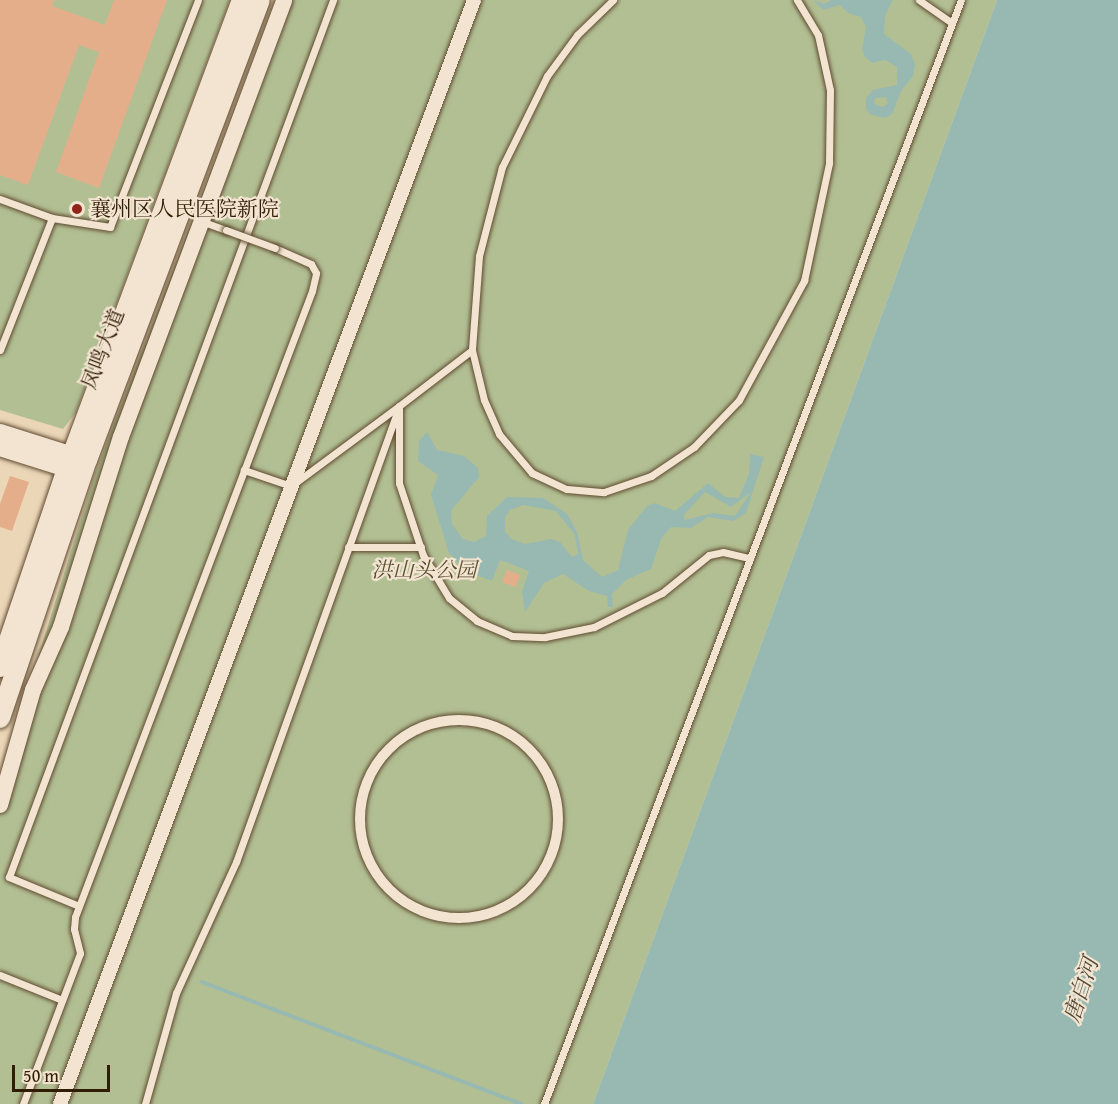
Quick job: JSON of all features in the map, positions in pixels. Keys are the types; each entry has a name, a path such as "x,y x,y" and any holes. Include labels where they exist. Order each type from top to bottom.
{"main road":[{"name":"凤鸣大道","path":"0,718 77,464 242,0"},
{"name":"凤鸣大道","path":"0,667 77,464 260,0"}],"street":[{"path":"0,805 33,690 62,627 121,437 284,0"},
{"path":"60,1104 474,0"},
{"path":"0,432 77,464"},
{"path":"0,448 77,464"},
{"path":"457,720 497,726 526,744 548,772 558,804 557,839 544,871 521,897 491,914 457,919 434,915 393,895 372,868 360,836 362,798 367,779 384,753 408,733 436,721 457,720"}],"lane":[{"path":"0,199 52,218 110,227 198,0"},
{"path":"79,906 9,878 333,0"},
{"path":"613,0 604,3 547,76 502,167 479,256 472,350 484,400 499,434 532,473 567,489 604,492 651,476 694,447 739,400 804,280 829,163 830,90 818,35 797,0"},
{"path":"919,0 952,22"},
{"path":"545,1100 961,0"},
{"path":"0,350 52,218"},
{"path":"23,1104 80,953 74,928 79,906 316,273 301,258 201,221"},
{"path":"244,470 291,486 472,350"},
{"path":"399,406 399,483 421,547 448,598 477,621 512,636 545,637 597,626 662,593 709,555 723,552 750,558"},
{"path":"145,1104 176,993 236,862 399,406"},
{"path":"348,548 421,547"},
{"path":"0,975 62,1000"}],"green space":[{"name":"襄州区人民医院新院","path":"0,0 230,0 76,412 63,429 0,410"},
{"name":"洪山头公园","path":"277,0 997,0 593,1104 0,1104 0,781 95,473"}],"water":[{"path":"813,0 824,4 831,0 893,0 885,16 884,34 911,54 915,64 913,76 901,91 892,114 886,118 872,115 866,110 866,98 873,90 897,85 897,67 885,60 872,63 864,56 862,49 866,27 861,17 848,13 840,5 823,10","holes":["886,97 888,104 882,107 874,104 875,98"]},
{"name":"唐白河","path":"997,0 1118,0 1118,1104 593,1104"},
{"path":"427,432 437,450 464,456 478,468 479,477 451,511 452,524 463,539 474,542 486,536 487,516 507,497 543,498 567,514 577,532 583,560 602,577 618,570 628,530 647,506 655,503 675,511 708,483 725,497 739,498 749,474 750,454 764,457 746,513 733,521 708,517 691,528 671,527 661,539 651,569 626,580 612,594 613,607 608,607 607,596 589,591 563,574 544,583 525,612 522,592 529,571 500,560 492,581 466,571 449,553 431,495 438,475 418,461 419,441","holes":["705,492 731,507 751,492 735,516 713,513 685,520 684,515","523,505 556,511 575,535 578,554 572,557 560,542 551,539 525,544 512,539 505,532 505,517 510,510"]}],"building":[{"path":"0,0 54,0 52,6 105,25 114,0 167,0 99,188 56,172 99,52 79,45 28,185 0,175"},
{"path":"10,476 29,482 12,531 0,527 0,504"},
{"path":"507,570 520,575 515,587 502,582"}],"waterway":[{"path":"202,982 522,1104"}],"place":[{"name":"襄州区人民医院新院","path":"77,209"}]}
